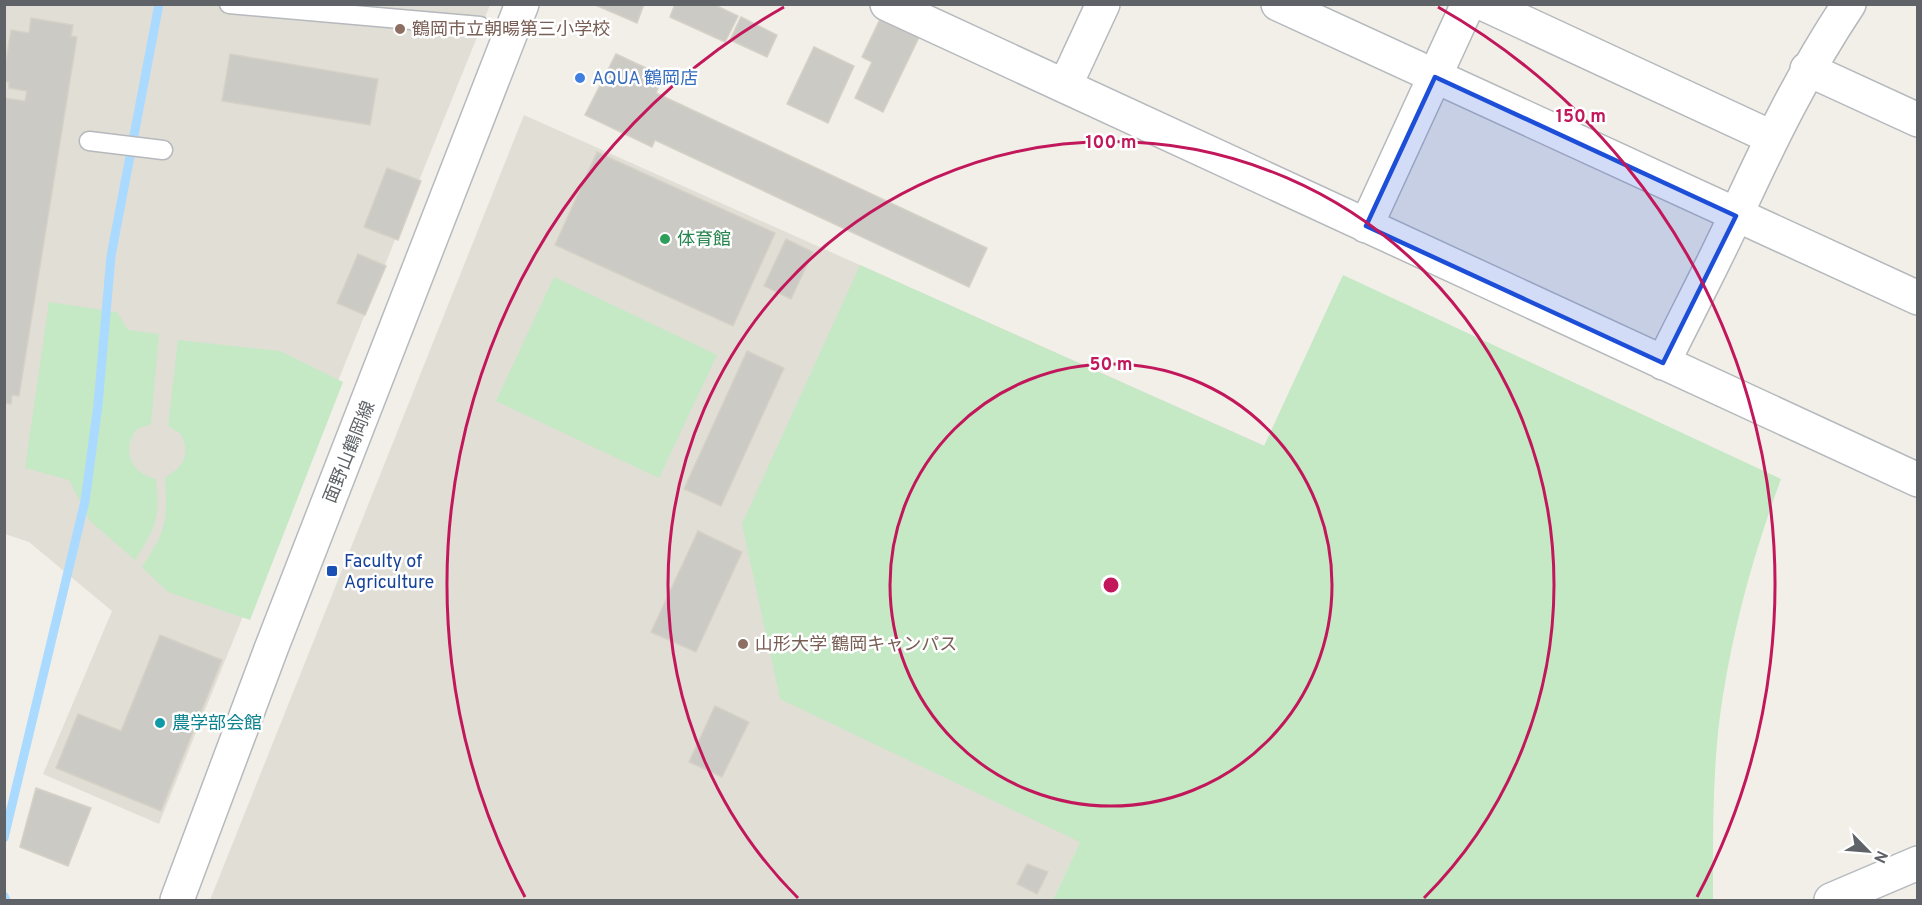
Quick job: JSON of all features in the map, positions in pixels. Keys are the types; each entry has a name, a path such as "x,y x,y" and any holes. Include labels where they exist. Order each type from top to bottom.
{"street":[{"name":"面野山鶴岡線","path":"177,900 271,649 522,4"},
{"path":"1065,86 1102,4"},
{"path":"1278,4 1917,298"},
{"path":"1366,226 1468,4"},
{"path":"1484,4 1771,137"},
{"path":"1663,363 1736,216 1771,137 1807,69 1848,4"},
{"path":"902,8 1366,226 1917,480"},
{"path":"1807,69 1917,120"},
{"path":"1851,897 1917,863"}],"lane":[{"path":"229,4 480,26"},
{"path":"89,141 163,150"}],"highlighted area":[{"path":"1435,77 1736,216 1663,363 1366,226"}],"shaded area":[{"path":"5,5 490,5 159,824 43,774 112,611 29,542 5,534"},
{"name":"山形大学 鶴岡キャンパス","path":"524,115 1265,446 1053,900 210,900"}],"green space":[{"path":"860,265 1264,446 1343,275 1781,479 1747,586 1733,640 1723,695 1715,771 1713,900 1053,900 1080,842 780,699 742,524"},
{"path":"554,277 717,355 659,478 496,401"},
{"path":"49,302 117,312 128,330 159,334 151,424 137,429 132,437 129,452 131,460 140,472 156,479 157,493 155,522 135,560 90,521 69,480 25,468"},
{"path":"178,340 280,351 343,382 250,620 168,592 142,567 164,525 165,478 181,465 185,454 181,434 168,426"}],"building":[{"path":"593,4 644,4 637,23"},
{"path":"675,4 713,4 738,16 725,42 670,17"},
{"path":"882,15 921,33 883,112 855,98 872,62 862,57"},
{"path":"741,17 777,35 767,57 730,40"},
{"path":"31,18 73,25 71,36 77,37 19,396 12,395 11,404 4,403 4,98 25,101 27,91 9,88 9,82 4,81 4,73 11,30 29,33"},
{"path":"814,47 854,66 828,123 787,104"},
{"path":"230,54 378,79 370,125 222,101"},
{"path":"616,54 663,76 656,93 987,248 969,287 655,140 652,147 585,115"},
{"name":"体育館","path":"597,152 775,233 733,326 555,245"},
{"path":"387,168 421,181 398,240 364,227"},
{"path":"786,239 813,252 791,299 764,286"},
{"path":"358,254 386,266 365,315 337,303"},
{"path":"747,351 784,368 721,506 684,489"},
{"path":"698,531 742,552 696,652 651,632"},
{"name":"農学部会館","path":"160,635 222,660 161,811 56,768 78,714 121,731"},
{"path":"715,706 749,722 722,777 689,762"},
{"path":"36,788 91,808 68,866 20,847"},
{"path":"1027,864 1048,872 1037,894 1017,884"}],"waterway":[{"path":"4,838 85,501 98,405 111,256 159,4"},
{"path":"4,896 6,900"}],"place":[{"name":"鶴岡市立朝暘第三小学校","path":"400,29"},
{"name":"AQUA 鶴岡店","path":"580,78"},
{"name":"体育館","path":"665,239"},
{"name":"Faculty of Agriculture","path":"332,571"},
{"name":"山形大学 鶴岡キャンパス","path":"743,644"},
{"name":"農学部会館","path":"160,723"}]}
